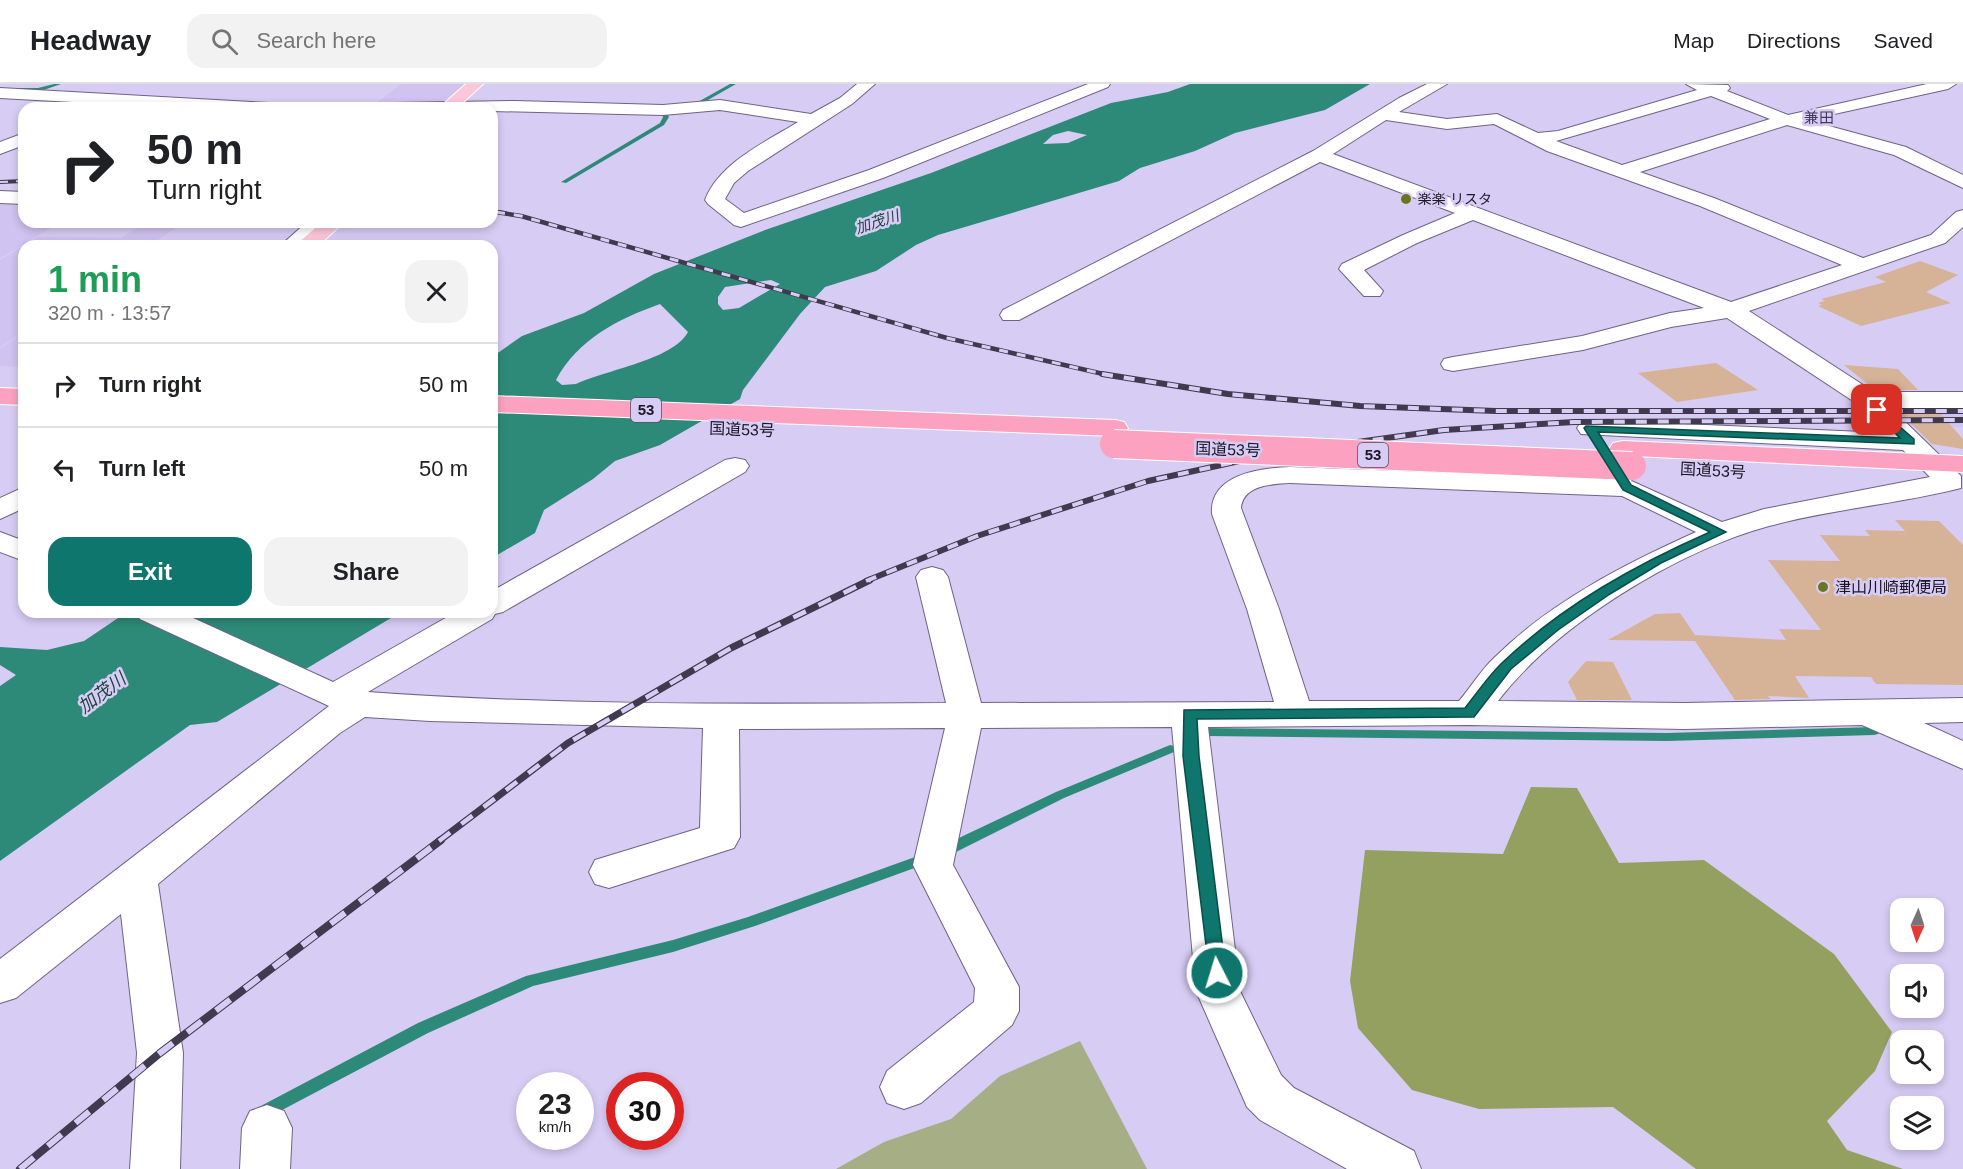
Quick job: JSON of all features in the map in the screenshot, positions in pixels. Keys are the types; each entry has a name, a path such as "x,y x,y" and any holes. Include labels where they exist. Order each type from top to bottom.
{"highway":[{"path":"0,380 18,380"},
{"path":"0,396 18,397"},
{"name":"国道53号","path":"498,404 801,417 1628,468 1953,473"},
{"name":"国道53号","path":"498,418 771,430 1115,436"}],"main road":[{"path":"454,102 476,84"},
{"path":"312,240 326,228"}],"street":[{"path":"867,84 846,101 814,119 732,174 716,194 715,200 741,222 876,174 1102,84"},
{"path":"1011,315 1319,155 1383,115 1439,84"},
{"path":"1694,84 1787,120 1900,151 1963,182"},
{"path":"1538,138 1559,136 1735,84"},
{"path":"192,102 219,86"},
{"path":"1620,172 1787,120 1917,91 1950,92"},
{"path":"0,93 156,102"},
{"path":"101,102 107,99"},
{"path":"498,108 663,111 720,105 814,119"},
{"path":"1383,115 1447,124 1497,119 1553,147 1707,202 1862,265"},
{"path":"0,149 18,141"},
{"path":"1319,155 1731,310 1868,400 1910,442 1953,473"},
{"path":"0,197 18,198"},
{"path":"1372,291 1350,269 1410,239 1473,213"},
{"path":"1453,364 1583,343 1670,320 1731,310 1938,238 1963,216"},
{"path":"297,240 312,228"},
{"path":"1943,234 1963,242"},
{"path":"1868,400 1963,400"},
{"path":"1720,532 1628,468 1590,428 1910,442"},
{"path":"498,602 735,466"},
{"path":"1295,714 1257,587 1228,517 1227,502 1239,486 1259,478 1290,475 1628,468"},
{"path":"1469,713 1506,666 1553,627 1605,591 1657,561 1720,532 1764,518 1953,473"},
{"path":"0,510 18,500"},
{"path":"0,541 18,549"},
{"path":"904,1087 996,1011 997,987 933,866 966,714 932,577"},
{"path":"165,618 339,697 430,709 721,716 1469,713 1684,716 1963,710"},
{"path":"0,984 327,724 339,697 470,618"},
{"path":"1863,711 1963,756"},
{"path":"1190,714 1191,756 1218,991 1264,1091 1277,1104 1396,1169"},
{"path":"609,872 720,837 721,716"},
{"path":"136,878 160,1053 155,1169"}],"shaded area":[{"path":"401,84 469,84 448,102 378,102"},
{"path":"0,201 18,201 18,228 51,228 30,240 18,240 18,247 0,258"},
{"path":"137,228 175,228 158,240 33,240 38,237 121,238"},
{"path":"18,249 18,335 0,347 0,260"},
{"path":"18,336 18,367 0,366 0,349"},
{"path":"1884,405 1963,406 1963,427 1907,426"},
{"path":"1531,787 1577,788 1619,863 1704,860 1834,954 1891,1030 1890,1037 1875,1071 1827,1121 1847,1150 1903,1169 1696,1169 1613,1107 1479,1109 1412,1090 1358,1028 1350,981 1365,850 1503,854"},
{"path":"1080,1041 1147,1169 836,1169 884,1142 951,1119 1000,1076"}],"water":[{"name":"加茂川","path":"1190,84 1370,84 1325,110 1235,133 1195,151 1140,168 1119,181 938,235 916,245 876,271 825,287 800,314 743,390 740,399 660,445 615,461 593,479 544,510 535,533 498,555 498,353 522,336 584,313 654,274 765,230 931,173 1111,103 1168,92","holes":["1068,131 1087,135 1068,143 1043,144 1053,135","771,280 780,284 739,308 723,310 718,304 718,297 725,287","660,304 688,332 680,342 654,357 576,384 562,385 556,380 576,353 600,332 629,316"]},
{"name":"加茂川","path":"118,618 391,618 217,722 190,725 0,861 0,686 16,675 0,665 0,647 47,650 84,641"}],"building":[{"path":"1920,261 1958,275 1926,292 1951,303 1861,326 1818,306 1822,305 1818,303 1825,301 1821,299 1886,282 1875,277"},
{"path":"1716,363 1758,390 1677,402 1638,373"},
{"path":"1844,365 1898,369 1918,390 1875,390"},
{"path":"1897,410 1937,410 1963,439 1963,449 1932,444"},
{"path":"1895,520 1939,521 1963,545 1963,685 1876,684 1871,677 1795,676 1809,698 1768,696 1771,699 1735,700 1695,641 1608,640 1655,614 1680,613 1695,635 1786,640 1779,629 1821,630 1768,560 1840,561 1820,535 1870,536 1865,530 1905,531"},
{"path":"1586,661 1613,662 1632,700 1577,700 1568,682"}],"waterway":[{"path":"0,90 38,90 59,84"},
{"path":"699,103 734,84"},
{"path":"564,182 662,124 666,117 664,112 675,112"},
{"path":"1201,737 1201,732 1667,737 1874,731"},
{"path":"949,849 1060,795 1170,749"},
{"path":"262,1113 423,1028 531,980 673,946 750,922 915,862"}],"railway":[{"path":"0,182 18,181"},
{"path":"498,212 505,213"},
{"path":"498,212 521,216 947,338 1106,375"},
{"path":"1102,374 1106,375"},
{"path":"1106,375 1228,394 1360,406 1496,411 1963,411"},
{"path":"1106,375 1112,376"},
{"path":"866,581 977,536 1148,481 1272,454 1444,430 1574,422 1963,420"},
{"path":"439,841 568,743 731,648 870,580"},
{"path":"20,1169 160,1053 441,840"}],"place":[{"name":"楽楽 リスタ","path":"1406,199"},
{"name":"津山川崎郵便局","path":"1823,587"}],"district":[{"name":"兼田","path":"1819,118"}],"route":[{"path":"1217,973 1191,756 1190,714 1469,713 1506,666 1553,627 1605,591 1657,561 1720,532 1627,488 1590,428 1910,442 1877,410"}]}
